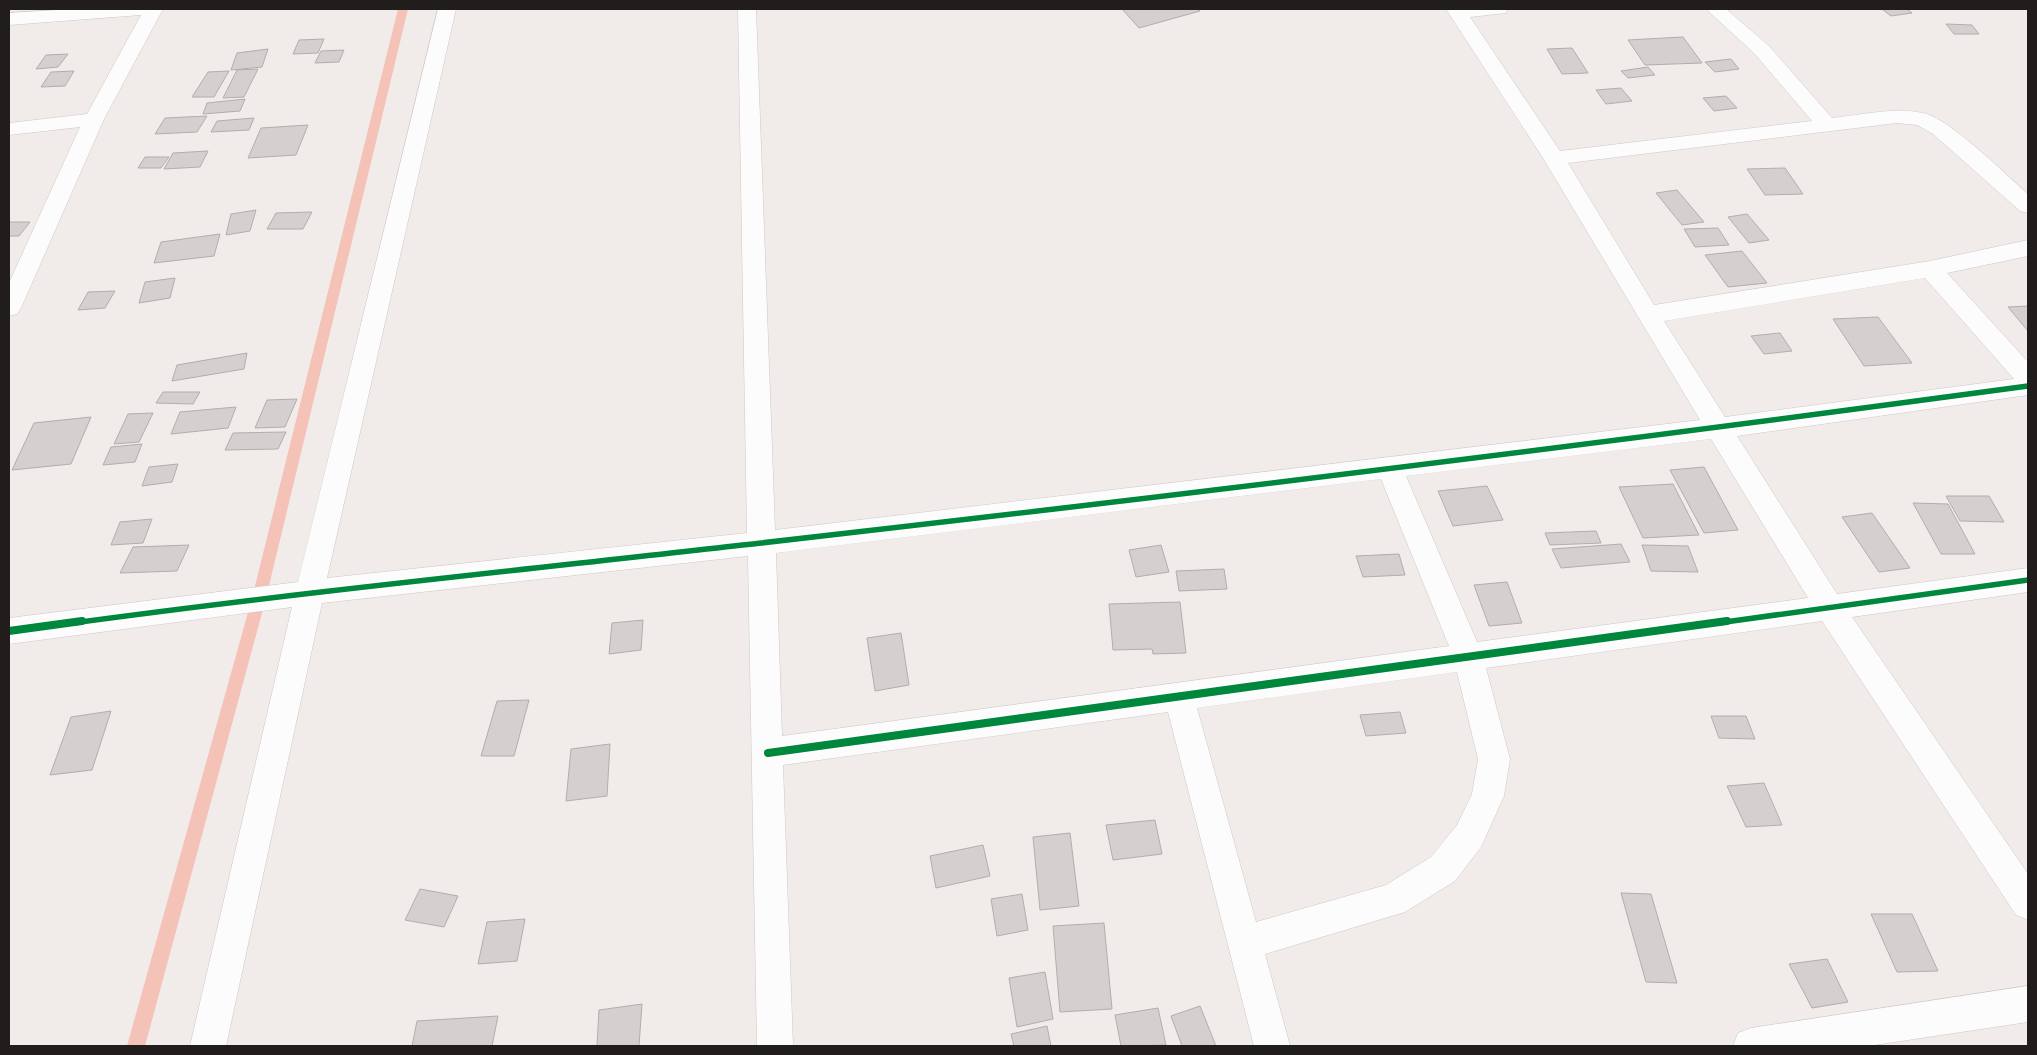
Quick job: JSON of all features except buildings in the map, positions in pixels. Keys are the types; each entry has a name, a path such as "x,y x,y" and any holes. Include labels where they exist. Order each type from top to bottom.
{"street":[{"path":"9,19 146,9"},
{"path":"9,308 94,119 154,9"},
{"path":"208,1046 310,592 447,9"},
{"path":"747,9 775,1046"},
{"path":"1457,11 1499,9"},
{"path":"1716,9 1762,50 1827,125"},
{"path":"1457,11 1554,158 1648,315 1720,428 1830,608 2028,904"},
{"path":"1554,158 1898,117 1922,119 1940,129 2028,206"},
{"path":"9,128 94,119"},
{"path":"1648,315 1930,269 2028,248"},
{"path":"1930,269 2028,378"},
{"path":"9,632 310,592 762,543 1720,428 2028,386"},
{"path":"1244,943 1392,900 1443,869 1464,842 1488,796 1494,760 1469,658 1389,467"},
{"path":"768,753 2028,580"},
{"path":"1179,697 1272,1046"},
{"path":"1751,1046 2028,1004"}],"waterway":[{"path":"136,1046 259,598 403,9"}],"cycle path":[{"path":"9,631 259,598 762,543 1720,428 2028,386"},
{"path":"768,753 2028,580"}]}
